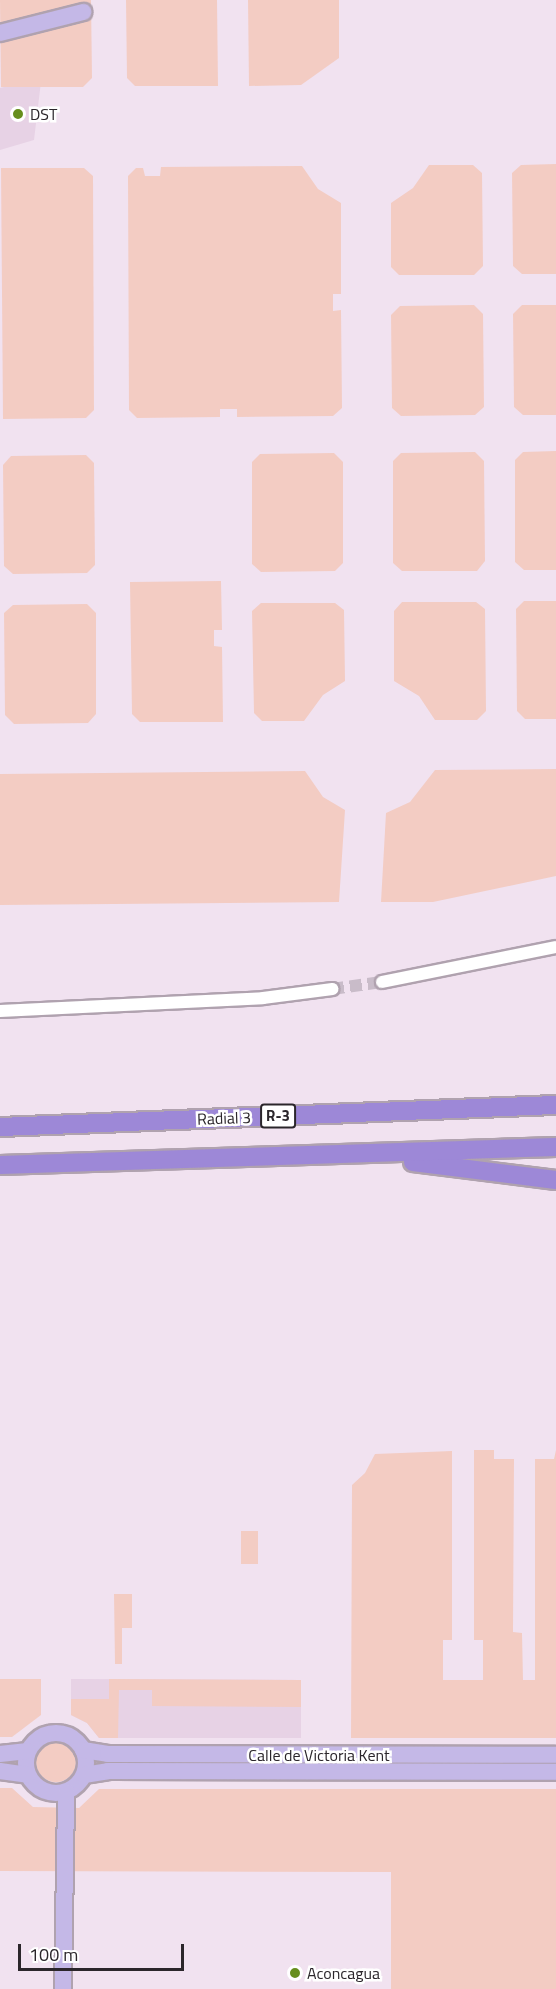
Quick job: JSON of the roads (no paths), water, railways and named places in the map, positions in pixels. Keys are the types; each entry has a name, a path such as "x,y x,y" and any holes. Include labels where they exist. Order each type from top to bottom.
{"highway":[{"name":"Radial 3","path":"0,1127 556,1105"},
{"path":"0,1165 556,1147"},
{"path":"364,1155 556,1180"}],"main road":[{"path":"0,33 83,12"},
{"path":"0,1754 28,1751 42,1736 56,1733 75,1739 83,1750 84,1775 66,1792 63,1989"},
{"name":"Calle de Victoria Kent","path":"83,1750 108,1755 556,1755"},
{"path":"28,1751 28,1775"},
{"path":"0,1771 28,1775 44,1791 66,1792"},
{"name":"Calle de Victoria Kent","path":"84,1775 108,1771 556,1772"}],"street":[{"path":"382,982 556,947"},
{"path":"0,1011 263,998 332,989"}],"tunnel":[{"path":"332,989 382,982"}],"place":[{"name":"DST","path":"18,114"},
{"name":"Aconcagua","path":"295,1973"}]}
